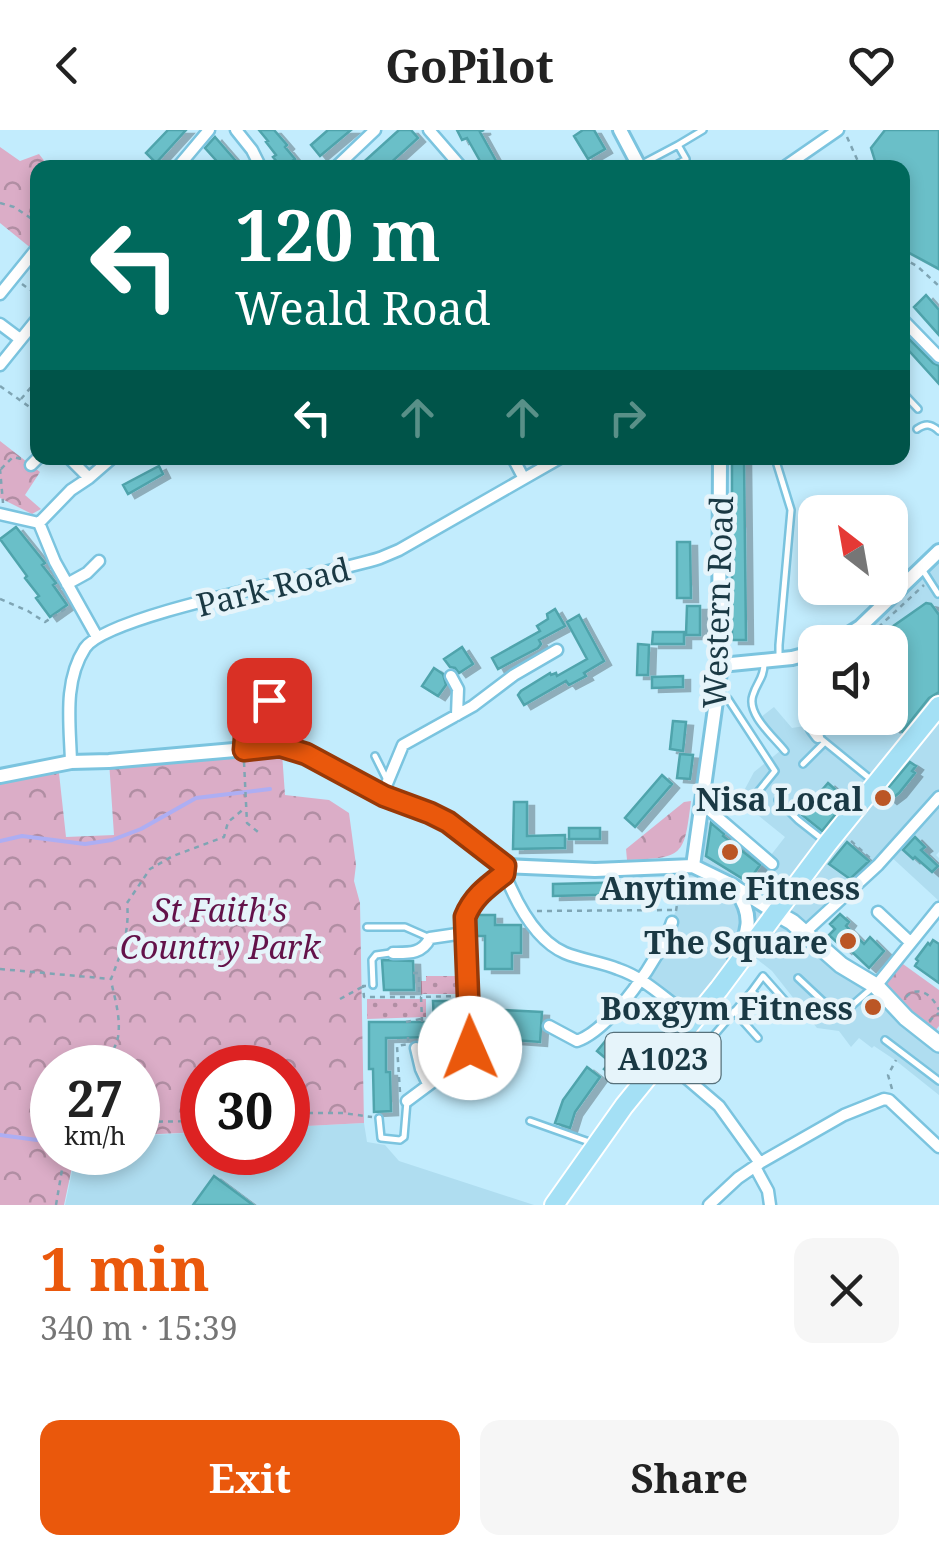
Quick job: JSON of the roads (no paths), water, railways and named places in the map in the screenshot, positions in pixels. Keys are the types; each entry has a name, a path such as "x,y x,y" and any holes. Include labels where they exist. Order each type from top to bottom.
{"main road":[{"name":"A1023","path":"554,1205 595,1144 939,706"},
{"path":"776,914 876,986 906,1018 939,1044"}],"street":[{"path":"184,160 208,130"},
{"path":"236,130 257,160"},
{"path":"343,160 375,130"},
{"path":"429,130 455,160"},
{"path":"620,130 637,160"},
{"path":"796,160 840,130"},
{"path":"0,294 30,257"},
{"path":"0,324 20,339"},
{"path":"0,365 30,327"},
{"path":"910,327 939,357"},
{"path":"76,465 89,478"},
{"path":"39,524 71,490 104,465"},
{"path":"517,465 524,476"},
{"name":"Park Road","path":"98,637 126,624 192,605 380,558 546,465"},
{"name":"Western Road","path":"688,866 721,665 720,465"},
{"path":"2,514 39,524"},
{"path":"39,524 54,562 98,637 88,644 74,673 69,705 71,762"},
{"path":"862,625 926,574 939,552"},
{"path":"67,584 99,561"},
{"path":"385,791 403,745 457,716 556,650"},
{"path":"721,665 798,655"},
{"path":"244,750 246,726 269,700 261,673"},
{"path":"451,676 458,689 457,716"},
{"path":"817,735 822,740"},
{"path":"0,776 71,762 289,748 448,822 504,870 532,924 554,948 620,969 672,1003"},
{"path":"804,934 878,864 939,797"},
{"path":"701,803 772,864"},
{"path":"407,1102 466,1057 470,1048 465,917 470,904 504,870 688,866 732,885 776,914"},
{"path":"719,988 721,973 742,944 748,927 746,908 732,885"},
{"path":"876,986 939,908"},
{"path":"878,912 910,942"},
{"path":"549,1026 573,1040 598,1029 654,962 674,916"},
{"path":"394,953 416,953 430,938 464,934"},
{"path":"416,1048 428,1084"},
{"path":"663,1058 719,1106 758,1165 770,1205"},
{"path":"709,1205 758,1165 874,1101 890,1100 939,1148"}],"lane":[{"path":"651,160 703,130"},
{"path":"678,145 684,160"},
{"path":"910,400 918,408"},
{"path":"917,429 930,424 938,430"},
{"path":"777,465 791,510 778,644 780,659"},
{"path":"926,574 938,594"},
{"path":"763,661 764,676 751,700 752,710 785,751"},
{"path":"241,672 261,673 272,664"},
{"path":"716,694 728,700 775,770 754,797"},
{"path":"804,764 822,740 876,784"},
{"path":"376,756 385,773 385,791"},
{"path":"778,800 798,820 833,837"},
{"path":"367,927 405,927 430,938"},
{"path":"372,985 372,960 376,954 394,953"},
{"path":"684,1077 711,1053 704,1047 764,976 786,1002"},
{"path":"798,978 841,1015 876,986"},
{"path":"752,991 775,1018"},
{"path":"734,1011 758,1038"},
{"path":"885,1040 939,1081"},
{"path":"379,1118 381,1138 400,1140 407,1123 407,1102"},
{"path":"530,1121 595,1144"}],"waterway":[{"path":"0,841 22,836 85,844 112,840 141,829 196,798 270,789"},
{"path":"0,1135 30,1139"}],"place":[{"name":"Nisa Local","path":"883,798"},
{"name":"Anytime Fitness","path":"730,852"},
{"name":"The Square","path":"848,941"},
{"name":"Boxgym Fitness","path":"873,1007"}],"park label":[{"name":"St Faith's Country Park","path":"220,928"}]}
